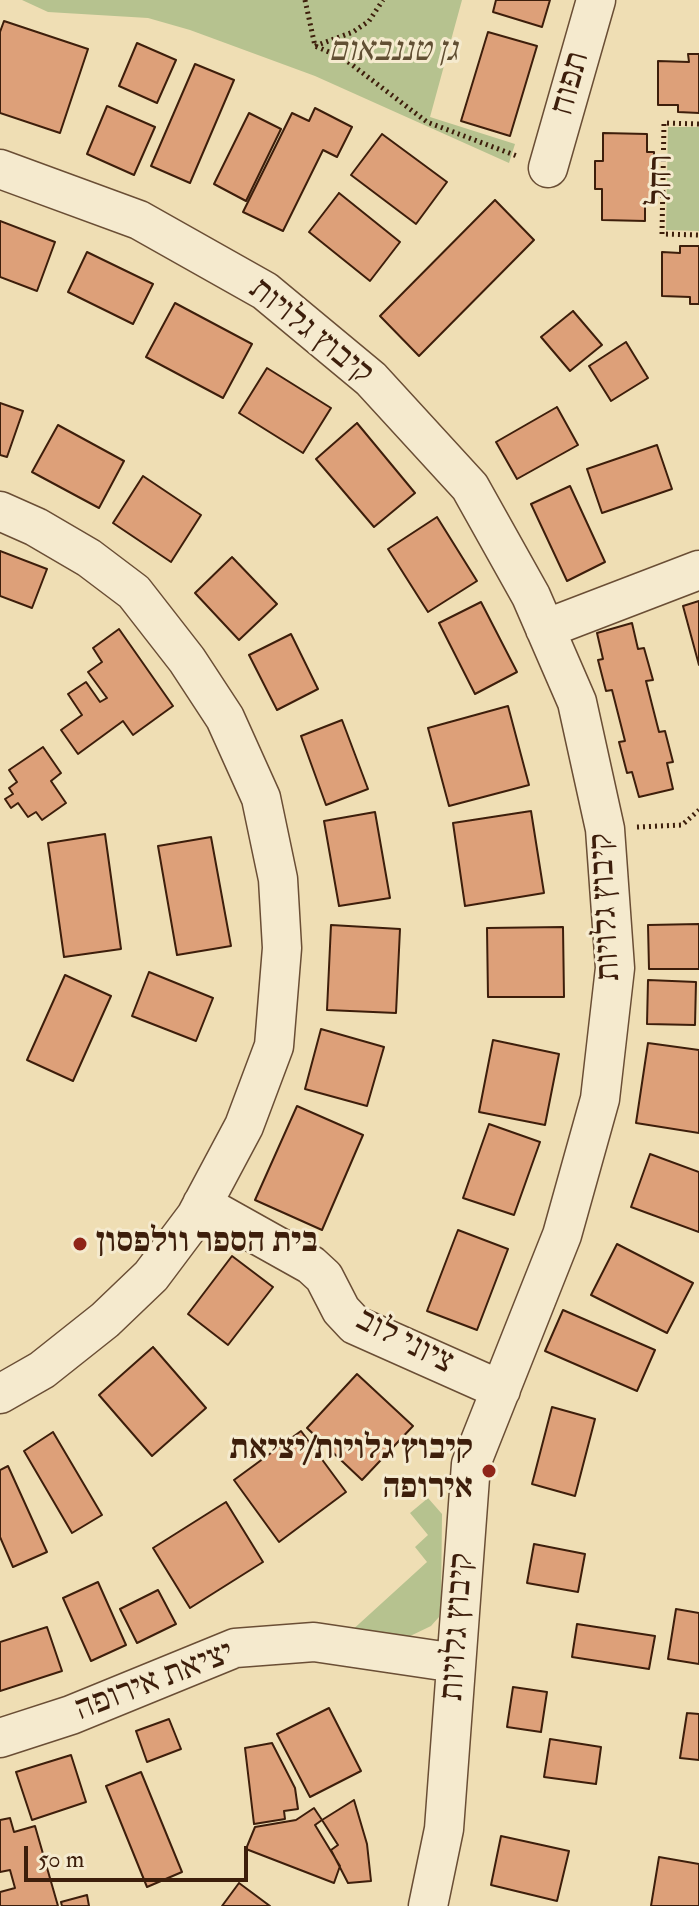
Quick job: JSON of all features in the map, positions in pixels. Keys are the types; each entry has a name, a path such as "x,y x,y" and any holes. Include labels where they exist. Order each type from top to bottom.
{"street":[{"name":"תפוח","path":"548,168 596,0"},
{"name":"קיבוץ גלויות","path":"0,169 139,220 265,291 371,379 470,487 531,596 577,702 605,829 615,968 600,1099 562,1235 471,1464 444,1829 428,1906"},
{"path":"0,511 36,527 89,558 134,592 187,660 225,718 261,798 278,879 282,948 274,1046 244,1126 196,1216 151,1276 105,1320 42,1370 0,1394"},
{"path":"545,629 699,570"},
{"name":"ציוני לוב","path":"202,1204 311,1265 324,1277 341,1310 355,1325 501,1390"},
{"name":"יציאת אירופה","path":"0,1738 71,1715 235,1648 314,1642 456,1663"}],"path":[{"path":"305,0 315,46"},
{"path":"315,46 353,32 369,21 383,0"},
{"path":"315,46 343,58 427,122 548,168"},
{"name":"רחל","path":"699,124 664,123 662,234 699,235"},
{"path":"605,829 682,825 699,810"}],"green space":[{"name":"גן טננבאום","path":"22,0 462,0 430,117 515,144 509,163 315,76 190,30 148,18 48,12"},
{"path":"668,127 699,127 699,231 666,230"},
{"path":"428,1498 442,1514 439,1617 431,1626 404,1639 349,1633 427,1562 415,1547 428,1535 410,1513"}],"building":[{"path":"496,0 550,0 542,27 493,12"},
{"path":"4,21 88,49 60,133 0,113 0,32"},
{"path":"488,32 537,46 510,136 461,121"},
{"path":"137,43 176,60 157,103 119,86"},
{"path":"688,54 699,54 699,113 678,112 678,105 658,105 658,61 689,62"},
{"path":"195,64 234,80 190,183 151,166"},
{"path":"107,106 155,127 134,175 87,154"},
{"path":"315,108 352,127 337,157 323,150 283,231 243,212 292,113 309,121"},
{"path":"249,113 281,129 246,201 214,184"},
{"path":"603,133 647,134 647,152 654,152 653,201 645,201 645,221 602,220 602,189 595,189 595,161 603,161"},
{"path":"382,134 447,182 416,224 351,175"},
{"path":"339,193 400,242 370,281 309,232"},
{"path":"495,200 534,240 419,356 380,316"},
{"path":"0,221 55,242 37,291 0,277"},
{"path":"680,246 699,246 699,304 690,304 690,297 662,296 662,252 680,253"},
{"path":"87,252 153,284 133,324 68,292"},
{"path":"175,303 252,344 223,398 146,357"},
{"path":"573,311 602,345 570,371 541,337"},
{"path":"626,342 648,378 611,401 589,366"},
{"path":"267,368 331,408 303,453 239,413"},
{"path":"0,403 23,411 7,457 0,455"},
{"path":"557,407 578,445 517,479 496,442"},
{"path":"357,423 415,493 374,527 316,459"},
{"path":"58,425 124,461 99,508 32,472"},
{"path":"657,445 672,489 602,513 587,469"},
{"path":"143,476 201,515 171,562 113,523"},
{"path":"570,486 605,562 567,581 531,504"},
{"path":"437,517 477,581 428,612 388,549"},
{"path":"0,551 47,569 32,608 0,596"},
{"path":"232,557 277,604 239,640 195,593"},
{"path":"699,601 699,665 683,606"},
{"path":"481,602 517,672 475,694 439,623"},
{"path":"632,623 638,649 644,648 653,680 646,681 659,732 665,731 673,762 667,763 673,789 639,797 632,772 627,773 619,742 625,741 612,690 606,691 598,660 603,659 597,633"},
{"path":"119,629 173,706 133,735 123,721 78,754 61,730 82,715 68,694 86,682 100,702 107,698 88,672 102,662 93,648"},
{"path":"291,634 318,689 277,710 249,655"},
{"path":"508,706 529,785 449,806 428,728"},
{"path":"342,720 368,789 326,805 301,736"},
{"path":"43,747 61,773 51,781 66,803 42,820 36,812 28,817 18,803 11,808 5,799 13,794 9,788 17,782 9,770"},
{"path":"531,811 544,893 465,906 453,823"},
{"path":"375,812 390,898 339,906 324,821"},
{"path":"105,834 121,949 64,957 48,843"},
{"path":"211,837 231,946 177,955 158,846"},
{"path":"699,924 699,969 649,969 648,925"},
{"path":"331,925 400,929 396,1013 327,1010"},
{"path":"563,927 564,997 488,997 487,928"},
{"path":"149,972 213,998 196,1041 132,1016"},
{"path":"65,975 111,996 73,1081 27,1060"},
{"path":"648,980 696,982 695,1025 647,1024"},
{"path":"321,1029 384,1047 367,1106 305,1089"},
{"path":"493,1040 559,1054 545,1125 479,1112"},
{"path":"648,1043 699,1050 699,1133 636,1123"},
{"path":"297,1106 363,1135 322,1230 255,1200"},
{"path":"489,1124 540,1142 514,1215 463,1198"},
{"path":"650,1154 699,1172 699,1232 631,1207"},
{"path":"458,1230 508,1249 477,1330 427,1311"},
{"path":"617,1244 693,1283 667,1333 591,1295"},
{"path":"232,1256 273,1287 228,1345 188,1314"},
{"path":"563,1310 655,1350 637,1391 545,1351"},
{"path":"153,1347 206,1408 152,1456 99,1395"},
{"path":"357,1374 413,1426 362,1480 307,1428"},
{"path":"552,1407 595,1419 575,1496 532,1484"},
{"path":"301,1431 346,1492 279,1542 234,1480"},
{"path":"53,1432 102,1515 72,1533 24,1451"},
{"path":"8,1466 47,1552 13,1567 0,1537 0,1470"},
{"path":"226,1502 263,1562 190,1608 153,1548"},
{"path":"534,1544 585,1554 578,1592 527,1583"},
{"path":"98,1582 126,1645 91,1661 63,1598"},
{"path":"158,1590 176,1624 137,1643 120,1609"},
{"path":"676,1609 699,1613 699,1664 668,1659"},
{"path":"577,1624 655,1636 649,1669 572,1657"},
{"path":"47,1627 62,1671 0,1691 0,1642"},
{"path":"513,1687 547,1692 541,1732 507,1727"},
{"path":"329,1708 361,1771 310,1797 277,1734"},
{"path":"687,1713 699,1714 699,1760 680,1758"},
{"path":"169,1719 181,1749 147,1762 136,1731"},
{"path":"550,1739 601,1747 596,1784 544,1777"},
{"path":"272,1743 295,1788 298,1809 284,1811 285,1819 254,1824 245,1748"},
{"path":"71,1755 86,1802 32,1820 16,1772"},
{"path":"141,1772 182,1872 147,1887 106,1786"},
{"path":"354,1800 367,1844 371,1881 348,1883 331,1850 338,1845 322,1820"},
{"path":"314,1808 322,1820 315,1825 340,1866 334,1883 246,1849 255,1827 296,1820"},
{"path":"10,1818 14,1832 35,1826 58,1906 0,1906 0,1892 15,1888 10,1870 0,1872 0,1820"},
{"path":"501,1836 569,1851 557,1901 491,1885"},
{"path":"659,1857 699,1864 699,1906 651,1906"},
{"path":"239,1883 270,1906 222,1906"},
{"path":"87,1895 89,1906 62,1906 61,1902"}],"place":[{"name":"בית הספר וולפסון","path":"80,1244"},
{"name":"קיבוץ גלויות/יציאת אירופה","path":"489,1471"}]}
